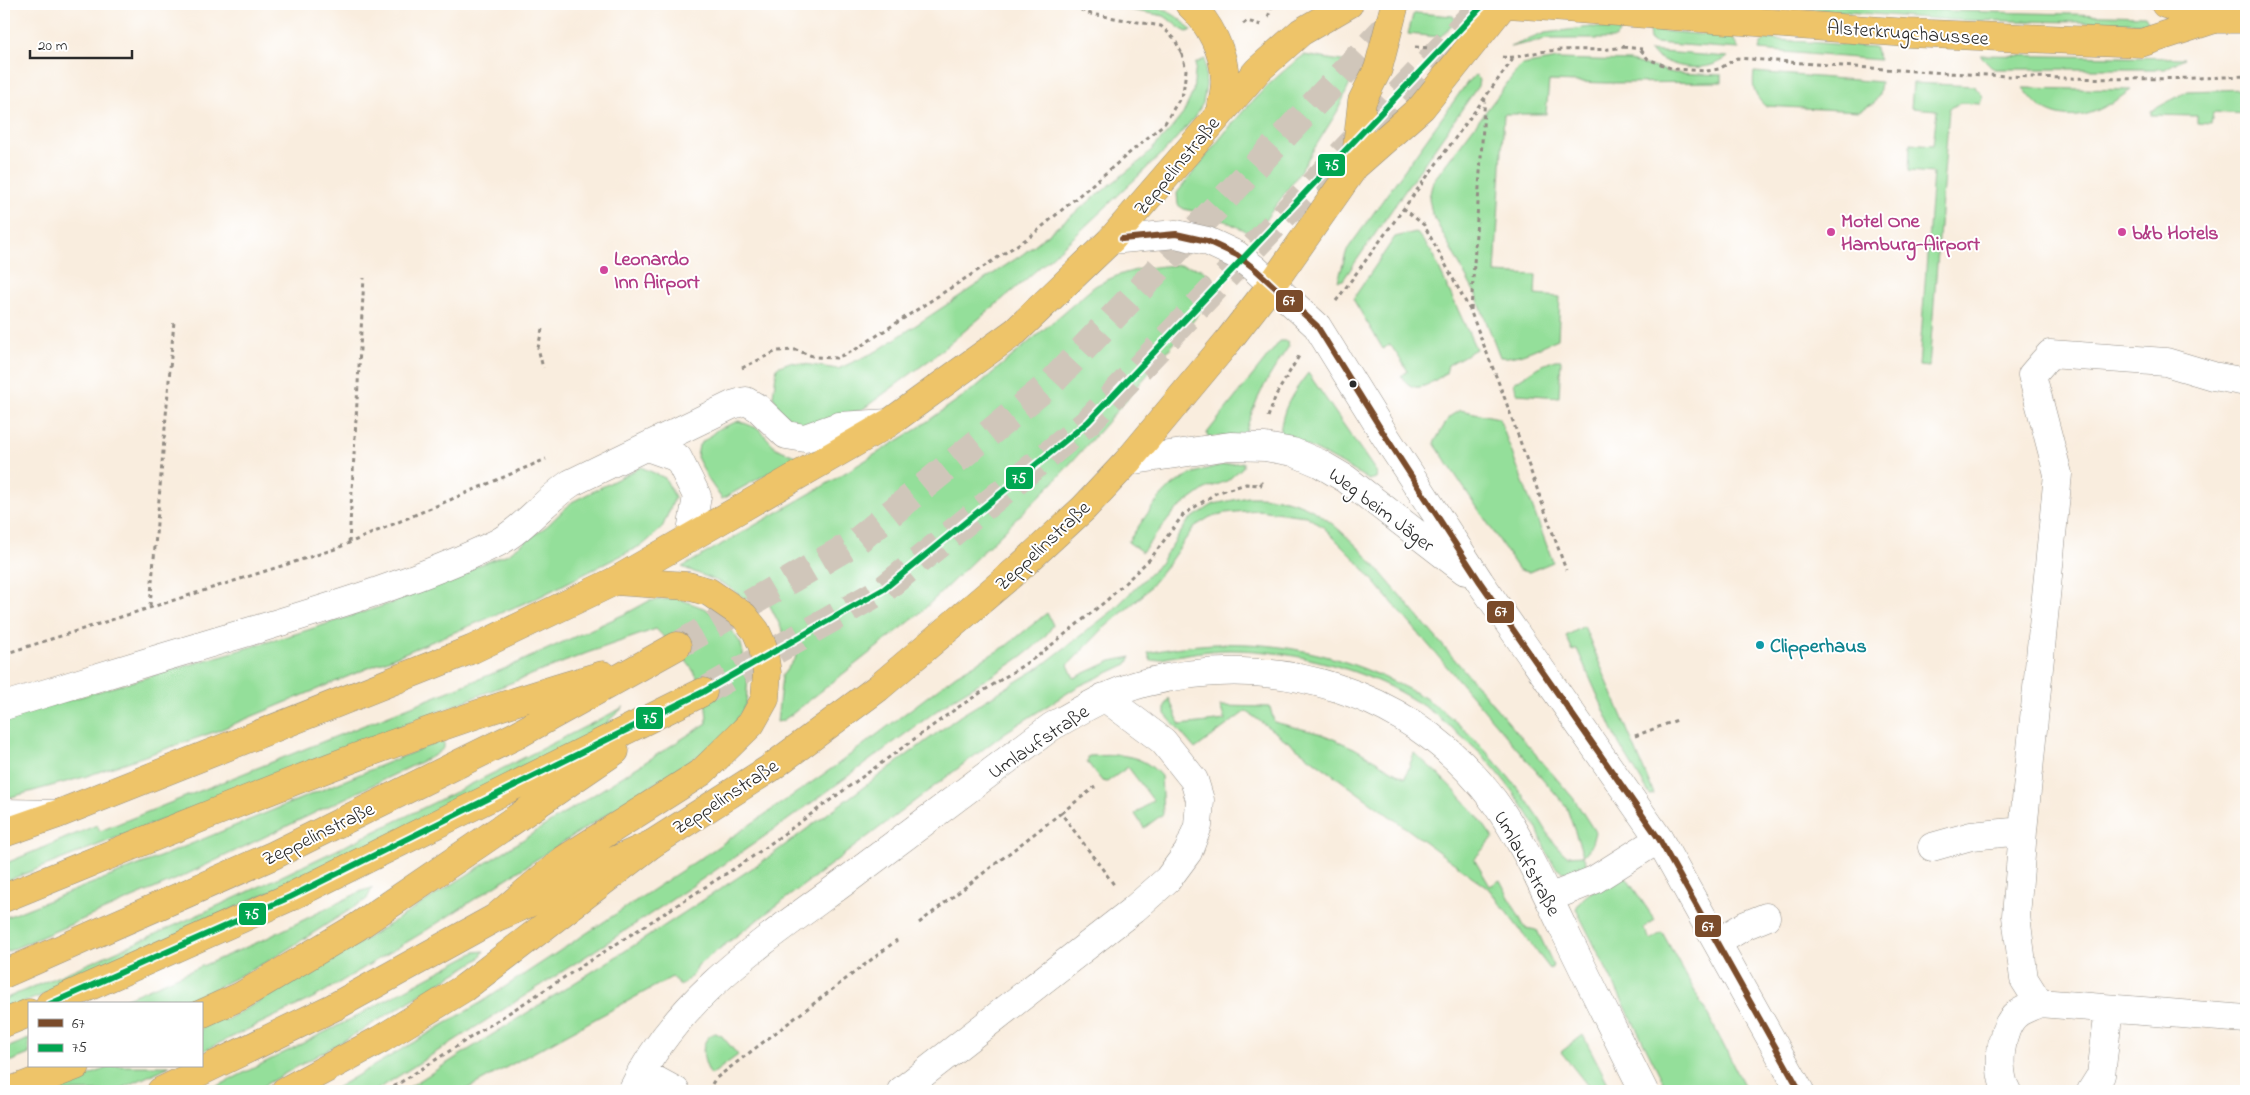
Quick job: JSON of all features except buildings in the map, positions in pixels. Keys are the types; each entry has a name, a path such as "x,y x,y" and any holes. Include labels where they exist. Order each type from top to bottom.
{"main road":[{"path":"1189,4 1198,12 1214,38 1222,60 1225,80 1221,112"},
{"name":"Zeppelinstraße","path":"4,833 58,814 473,649 615,581 889,423 1016,331 1111,240 1193,148 1221,112 1258,70 1301,32 1349,4"},
{"name":"Zeppelinstraße","path":"1355,166 1362,101 1378,69 1396,4"},
{"name":"Zeppelinstraße","path":"652,844 769,770 878,688 1018,569 1084,508 1128,461 1228,341 1273,283 1355,166 1422,107 1504,4"},
{"name":"Alsterkrugchaussee","path":"1508,4 1908,33 2141,43 2214,19"},
{"name":"Alsterkrugchaussee","path":"2165,4 2214,19 2246,19"},
{"path":"495,918 565,858 702,772 751,724 765,699 767,673 763,647 756,631 744,616 709,592 688,586 615,581"},
{"name":"Zeppelinstraße","path":"4,974 274,855 517,735 677,646"},
{"path":"4,898 323,768 525,698 650,662"},
{"path":"54,1002 290,897 703,692 357,927 241,996 202,1014"},
{"path":"161,1091 334,1006 495,918 540,899 609,862 652,844"},
{"path":"285,1091 381,1039 464,988 652,844"},
{"path":"4,1023 28,1013"},
{"path":"10,1091 71,1068"}],"street":[{"name":"Weg beim Jäger","path":"1111,240 1176,234 1207,241 1237,255 1273,283 1317,326 1480,582 1660,839 1800,1091"},
{"path":"2038,1003 2024,979 2016,916 2058,474 2032,374 2050,354 2166,362 2213,376 2246,382"},
{"path":"4,706 313,612 401,583 498,542 531,518 553,495 570,483 732,405 746,401 758,408 786,435 796,437 806,438 839,426 889,423"},
{"name":"Weg beim Jäger","path":"1128,461 1230,446 1293,452 1319,463 1346,479 1480,582"},
{"path":"647,447 678,458 697,496 690,538"},
{"name":"Umlaufstraße","path":"636,1082 676,1021 727,970 1051,727 1104,697 1143,684 1192,674 1235,670 1279,673 1325,683 1374,702 1418,728 1460,760 1494,802 1525,851 1644,1091"},
{"path":"901,1091 1133,910 1168,879 1188,852 1198,826 1200,800 1194,780 1163,741 1104,697"},
{"name":"Zeppelinstraße","path":"4,813 58,814"},
{"path":"1932,847 1971,836 2023,831"},
{"path":"1549,898 1594,880 1660,839"},
{"path":"1718,942 1746,925 1766,917"},
{"path":"2007,1091 2002,1083 2001,1062 2004,1033 2017,1014 2038,1003 2246,1019"},
{"path":"2091,1091 2101,1075 2109,1009"},
{"path":"636,1082 676,1091"}],"path":[{"path":"735,372 777,351 796,350 815,357 836,358 853,351 1031,236 1165,124 1184,93 1186,70 1182,54 1174,38 1161,26 1091,14 1066,4"},
{"path":"1241,25 1247,22 1266,26"},
{"path":"1623,47 1627,39"},
{"path":"387,1091 752,857 957,708 1039,655 1106,600 1151,558 1183,515 1216,492 1246,484 1261,485 1267,421 1276,395 1317,326 1513,59 1524,54 1549,50 1610,50 1623,47 1641,50 1648,59 1673,69 1707,71 1719,69 1737,58 1984,76 2175,80 2246,76"},
{"path":"1182,54 1190,50"},
{"path":"1494,56 1513,59"},
{"path":"1470,310 1485,96"},
{"path":"1403,208 1424,225 1470,310 1566,570"},
{"path":"349,544 364,278"},
{"path":"150,606 174,321"},
{"path":"542,329 538,348 543,368"},
{"path":"4,654 349,544 550,458"},
{"path":"1635,736 1677,720"},
{"path":"919,923 1095,787"},
{"path":"1061,813 1098,864"},
{"path":"708,1091 715,1079 897,940"}],"green space":[{"path":"1097,4 1136,4 1160,9 1171,13 1191,30 1184,31 1164,16"},
{"path":"1745,4 1852,4 1953,11 2145,16 2148,21 2145,23 1950,20"},
{"path":"1416,13 1453,16 1456,22 1440,37 1408,34 1413,15"},
{"path":"1591,27 1621,29 1613,39 1547,39 1510,47 1545,33"},
{"path":"1649,30 1732,37 1739,49 1654,43 1650,40"},
{"path":"1766,39 1874,47 1880,60 1759,50 1761,43"},
{"path":"1649,51 1728,57 1709,66 1688,67 1667,62"},
{"path":"1304,55 1359,64 1337,112 1294,181 1254,235 1217,217 1184,209 1178,205 1177,193 1236,120 1268,85"},
{"path":"1980,55 2184,58 2165,69 1994,69"},
{"path":"1205,59 1206,86 1203,103 1194,118 1166,150 1074,237 931,359 863,409 815,427 797,424 780,411 773,396 777,367 790,362 838,369 877,351 1023,254 1144,158 1183,114 1193,92 1196,63"},
{"path":"1558,59 1630,61 1674,73 1722,75 1722,82 1606,83 1549,81 1546,114 1504,114 1495,273 1536,275 1535,295 1560,297 1558,339 1522,354 1500,357 1476,295 1432,214 1429,198 1433,181 1521,65"},
{"path":"1754,72 1881,82 1879,95 1874,103 1859,111 1765,106 1755,91 1753,83"},
{"path":"1476,75 1479,80 1478,86 1343,280 1338,281 1347,250 1469,80"},
{"path":"1913,83 1974,86 1983,96 1980,104 1960,103 1949,109 1929,367 1919,366 1933,173 1909,171 1910,143 1933,145 1937,110 1911,108"},
{"path":"2023,88 2131,90 2110,104 2089,114 2066,116 2054,114 2042,108"},
{"path":"2246,89 2246,114 2213,112 2211,124 2197,123 2197,116 2151,115 2151,111 2188,91"},
{"path":"1416,232 1431,251 1476,349 1448,365 1446,373 1422,387 1412,386 1401,376 1408,371 1390,344 1383,349 1353,299 1395,237"},
{"path":"1179,265 1199,268 1210,275 1213,282 1213,294 1193,321 1103,427 1051,485 918,615 792,714 777,722 782,676 796,657 766,598 744,598 724,584 682,567 825,485 915,430 976,387 1095,286 1116,276 1136,270"},
{"path":"1280,341 1287,341 1289,346 1263,388 1245,435 1208,437 1207,433"},
{"path":"1555,360 1561,360 1559,397 1517,394 1514,383 1538,367"},
{"path":"1308,373 1377,473 1376,478 1369,480 1326,455 1280,435 1283,417 1289,402"},
{"path":"1460,410 1499,418 1553,562 1529,572 1519,570 1434,443 1449,417"},
{"path":"739,421 759,429 776,448 797,457 722,499 708,479 697,457 699,445 718,429"},
{"path":"1243,462 1243,467 1227,481 1205,489 1176,510 1142,552 1128,542 1162,495 1174,485 1186,477 1201,471"},
{"path":"641,467 665,478 675,497 662,528 644,544 539,597 217,731 84,777 4,799 4,719 295,634 392,603 466,570 508,554 547,526 572,502"},
{"path":"1248,497 1284,500 1312,510 1324,517 1362,551 1574,799 1595,832 1591,847 1583,856 1588,867 1570,872 1559,870 1549,857 1530,817 1506,783 1479,752 1433,713 1377,681 1329,664 1304,658 1254,651 1210,651 1151,661 1148,653 1180,647 1211,644 1274,646 1305,651 1335,659 1365,669 1394,682 1425,698 1463,728 1513,782 1553,841 1562,851 1567,856 1583,855 1566,806 1354,558 1323,527 1306,516 1258,510 1225,513 1210,517 1194,527 1164,570 1143,595 1104,628 1068,665 1074,678 1111,661 1131,657 1127,664 1077,687 1006,732 698,965 693,975 680,986 672,977 463,1091 403,1091 644,939 766,859 960,716 1040,667 1111,612 1158,566 1189,520 1214,504"},
{"path":"677,598 706,609 729,626 741,644 748,676 746,704 727,737 422,933 317,996 202,1052 202,1027 219,1019 226,1020 347,951 707,723 706,706 699,681 677,650 656,629 587,653 4,882 4,864 97,825 100,831 504,669 649,601"},
{"path":"1047,613 1053,625 1045,636 1020,658 947,703 782,824 683,892 552,979 375,1091 331,1091 482,1002 713,850 834,767 956,675 1006,646"},
{"path":"1584,626 1654,794 1650,795 1619,744 1577,649 1573,651 1566,636"},
{"path":"1169,698 1180,725 1225,720 1220,706 1270,707 1274,722 1322,734 1354,748 1405,778 1414,753 1457,793 1476,814 1493,838 1474,859 1490,886 1500,880 1525,928 1537,930 1554,966 1550,969 1488,888 1246,711 1195,749 1165,714 1165,706"},
{"path":"624,707 607,722 628,720 434,816 61,988 4,1010 4,999 240,896 471,784"},
{"path":"440,741 444,743 444,748 435,755 177,879 4,953 4,918 167,854"},
{"path":"1119,755 1142,761 1161,776 1163,814 1144,828 1135,814 1153,800 1128,767 1107,782 1102,781 1087,762 1089,756"},
{"path":"1625,876 1655,920 1643,928 1651,940 1662,932 1747,1091 1668,1091 1576,909 1584,897 1604,885"},
{"path":"372,888 367,899 272,959 189,1002 118,1002 263,940 362,891"},
{"path":"484,951 479,959 359,1032 254,1091 208,1091 351,1019 475,952"},
{"path":"715,1033 722,1036 738,1055 711,1075 703,1052 709,1036"},
{"path":"1583,1035 1612,1091 1592,1091 1561,1052"},
{"path":"28,1039 28,1054 4,1064 4,1049"},
{"path":"106,1068 166,1068 116,1091 53,1091"}],"tunnel":[{"path":"703,692 884,589 1088,422 1484,4"},
{"path":"677,646 857,541 1052,382 1397,16"}],"transit line":[{"name":"75","path":"54,1002 290,897 703,692 884,589 1088,422 1484,4"},
{"name":"67","path":"1122,239 1176,234 1207,241 1237,255 1317,326 1480,582 1659,839 1800,1091"}],"place":[{"name":"Motel One Hamburg-Airport","path":"1831,232"},
{"name":"b&b Hotels","path":"2122,232"},
{"name":"Leonardo Inn Airport","path":"604,270"},
{"name":"Clipperhaus","path":"1760,645"}]}
